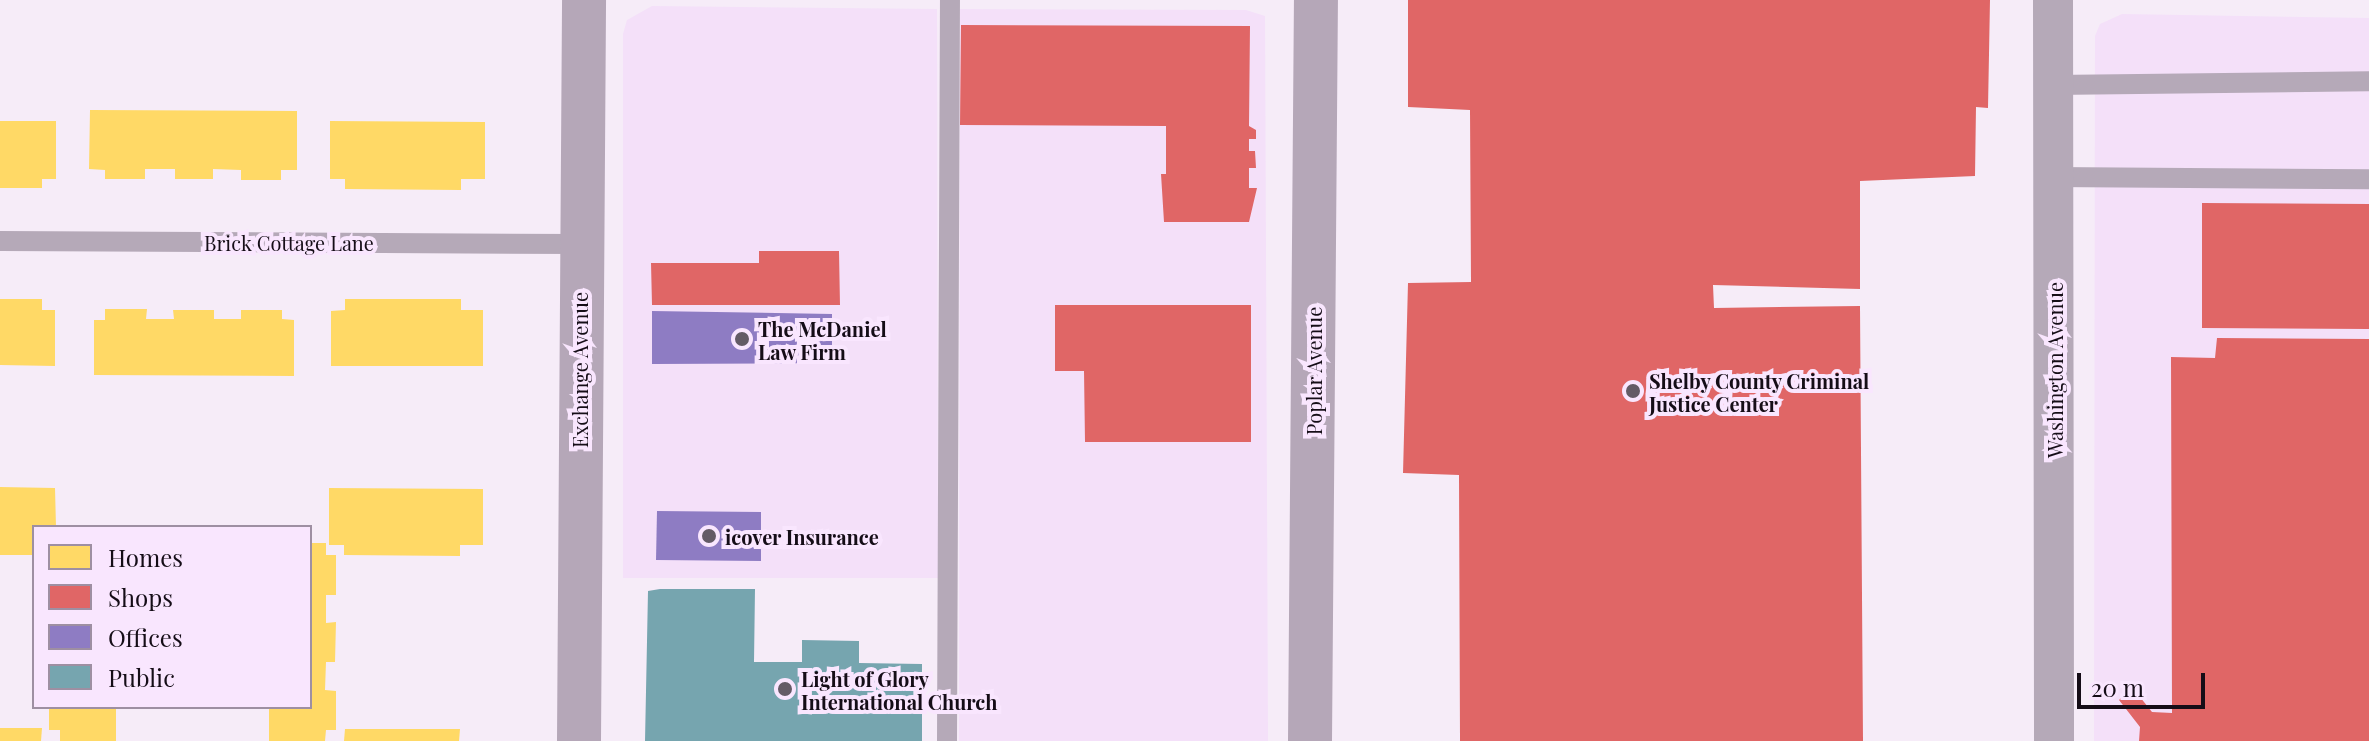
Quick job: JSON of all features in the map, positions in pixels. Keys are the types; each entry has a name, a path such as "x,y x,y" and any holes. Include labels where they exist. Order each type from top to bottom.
{"street":[{"name":"Exchange Avenue","path":"579,741 579,244 584,0"},
{"name":"Poplar Avenue","path":"1310,741 1316,0"},
{"name":"Washington Avenue","path":"2053,0 2054,741"}],"lane":[{"path":"947,741 950,0"},
{"path":"2053,85 2369,81"},
{"path":"2053,177 2369,179"},
{"name":"Brick Cottage Lane","path":"0,241 579,244"}],"shaded area":[{"path":"652,6 937,9 938,578 623,578 623,34 627,20"},
{"path":"960,9 1246,10 1265,16 1268,741 959,741"},
{"path":"2122,14 2369,18 2369,741 2094,741 2095,36 2100,24"}],"building: Homes":[{"path":"90,110 297,111 297,170 281,170 281,180 241,180 241,170 213,169 213,179 175,179 175,169 145,169 145,179 105,179 105,170 89,169"},
{"path":"0,121 56,121 56,179 42,179 42,188 0,188"},
{"path":"330,121 485,122 485,179 461,179 461,190 345,189 345,179 330,179"},
{"path":"0,299 42,299 42,310 55,310 55,366 0,365"},
{"path":"345,299 461,299 461,310 483,310 483,366 331,366 331,311 345,310"},
{"path":"105,309 147,309 146,319 174,319 173,310 214,310 214,319 241,319 241,310 282,310 282,319 294,320 294,376 94,375 94,320 105,320"},
{"path":"0,487 55,488 56,525 32,525 32,555 0,555"},
{"path":"329,488 483,489 483,545 460,545 460,556 344,555 344,545 329,545"},
{"path":"312,543 326,543 326,555 336,555 336,595 326,595 326,623 336,622 335,662 326,662 325,690 336,691 336,730 326,730 325,741 269,741 269,709 312,709"},
{"path":"49,709 116,709 116,741 60,741 60,730 49,730"},
{"path":"0,728 42,728 41,741 0,741"},
{"path":"345,729 460,729 459,741 344,741"}],"building: Shops":[{"name":"Shelby County Criminal Justice Center","path":"1408,0 1990,0 1988,108 1976,107 1975,176 1860,181 1860,289 1713,285 1714,308 1860,306 1863,741 1460,741 1459,475 1403,473 1408,283 1471,282 1470,110 1408,107"},
{"path":"961,25 1250,26 1249,126 1256,130 1256,139 1249,139 1249,151 1255,151 1256,168 1249,168 1249,188 1257,188 1249,222 1164,222 1161,174 1166,174 1166,126 960,125"},
{"path":"2202,203 2369,204 2369,329 2202,328"},
{"path":"759,251 839,251 840,305 652,305 651,263 759,263"},
{"path":"1055,305 1251,305 1251,442 1085,442 1084,371 1055,371"},
{"path":"2217,338 2369,339 2369,741 2139,741 2140,727 2119,700 2132,687 2152,712 2172,713 2171,357 2215,358"}],"building: Offices":[{"name":"The McDaniel Law Firm","path":"652,311 832,314 832,363 652,364"},
{"name":"icover Insurance","path":"657,511 761,512 761,561 656,560"}],"building: Public":[{"name":"Light of Glory International Church","path":"755,589 754,662 802,662 802,640 859,641 859,663 922,664 922,741 645,741 648,591"}],"place":[{"name":"The McDaniel Law Firm","path":"742,339"},
{"name":"Shelby County Criminal Justice Center","path":"1633,391"},
{"name":"icover Insurance","path":"709,536"},
{"name":"Light of Glory International Church","path":"785,689"}]}
